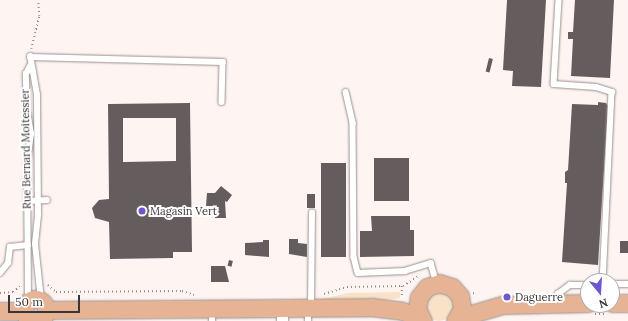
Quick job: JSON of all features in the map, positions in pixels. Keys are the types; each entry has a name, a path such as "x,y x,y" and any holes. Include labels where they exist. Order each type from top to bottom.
{"main road":[{"path":"371,307 420,294 427,287 436,283 447,285 458,293 502,305 580,303"},
{"path":"457,319 462,306 458,293"},
{"path":"420,294 417,306 422,319"},
{"path":"0,310 34,305 115,314 282,314 310,308 371,307 402,311 422,319"},
{"path":"457,319 502,305"}],"lane":[{"path":"559,0 554,84 596,87 612,92 603,273"},
{"path":"30,66 30,57 223,62 222,102"},
{"name":"Rue Bernard Moitessier","path":"30,66 37,95 38,200 35,244 34,305"},
{"name":"Rue Bernard Moitessier","path":"30,66 26,74 27,111 31,134 27,162 28,245 34,305"},
{"path":"346,92 353,124 354,256 358,273 405,271 431,263 436,283"},
{"path":"28,201 47,200"},
{"path":"310,308 312,213"},
{"path":"0,273 8,263 10,247 28,245"},
{"path":"559,304 558,294 570,285 580,285"}],"path":[{"path":"30,57 39,16 38,0"},
{"path":"310,308 347,288 402,286 418,277"},
{"path":"42,282 56,292 182,291 196,296"},
{"path":"0,293 13,292 22,284"},
{"path":"402,286 402,297"}],"shaded area":[{"path":"439,291 445,292 453,300 453,312 445,320 439,321 433,320 425,312 424,306 425,300 433,292"},
{"path":"400,292 400,298 379,301 318,300 348,293"}],"building":[{"path":"507,0 546,0 541,87 512,86 513,71 503,70"},
{"path":"575,0 614,0 610,78 571,76 573,39 568,39 568,32 573,32"},
{"path":"489,58 493,59 489,73 486,72"},
{"path":"598,102 606,103 608,106 598,265 562,262 567,183 565,183 565,172 568,170 572,104 598,105"},
{"name":"Magasin Vert","path":"190,103 192,252 173,252 173,258 110,259 109,222 95,218 92,208 99,200 109,199 108,104","holes":["123,118 176,118 176,161 123,162"]},
{"path":"374,158 409,158 409,201 374,201"},
{"path":"321,163 346,163 346,257 321,257"},
{"path":"221,186 232,195 227,202 225,201 226,218 215,218 215,206 206,206 207,193 215,193"},
{"path":"307,194 315,194 315,208 307,208"},
{"path":"371,216 410,216 410,230 414,230 414,256 360,257 360,231 372,231"},
{"path":"289,239 298,239 298,243 307,244 307,257 289,254"},
{"path":"263,240 269,240 269,257 245,255 245,243 263,242"},
{"path":"620,241 628,241 628,253 620,253"},
{"path":"229,260 233,261 231,267 228,266"},
{"path":"211,266 225,266 229,282 211,282"}],"place":[{"name":"Magasin Vert","path":"142,211"},
{"name":"Daguerre","path":"507,297"}]}
